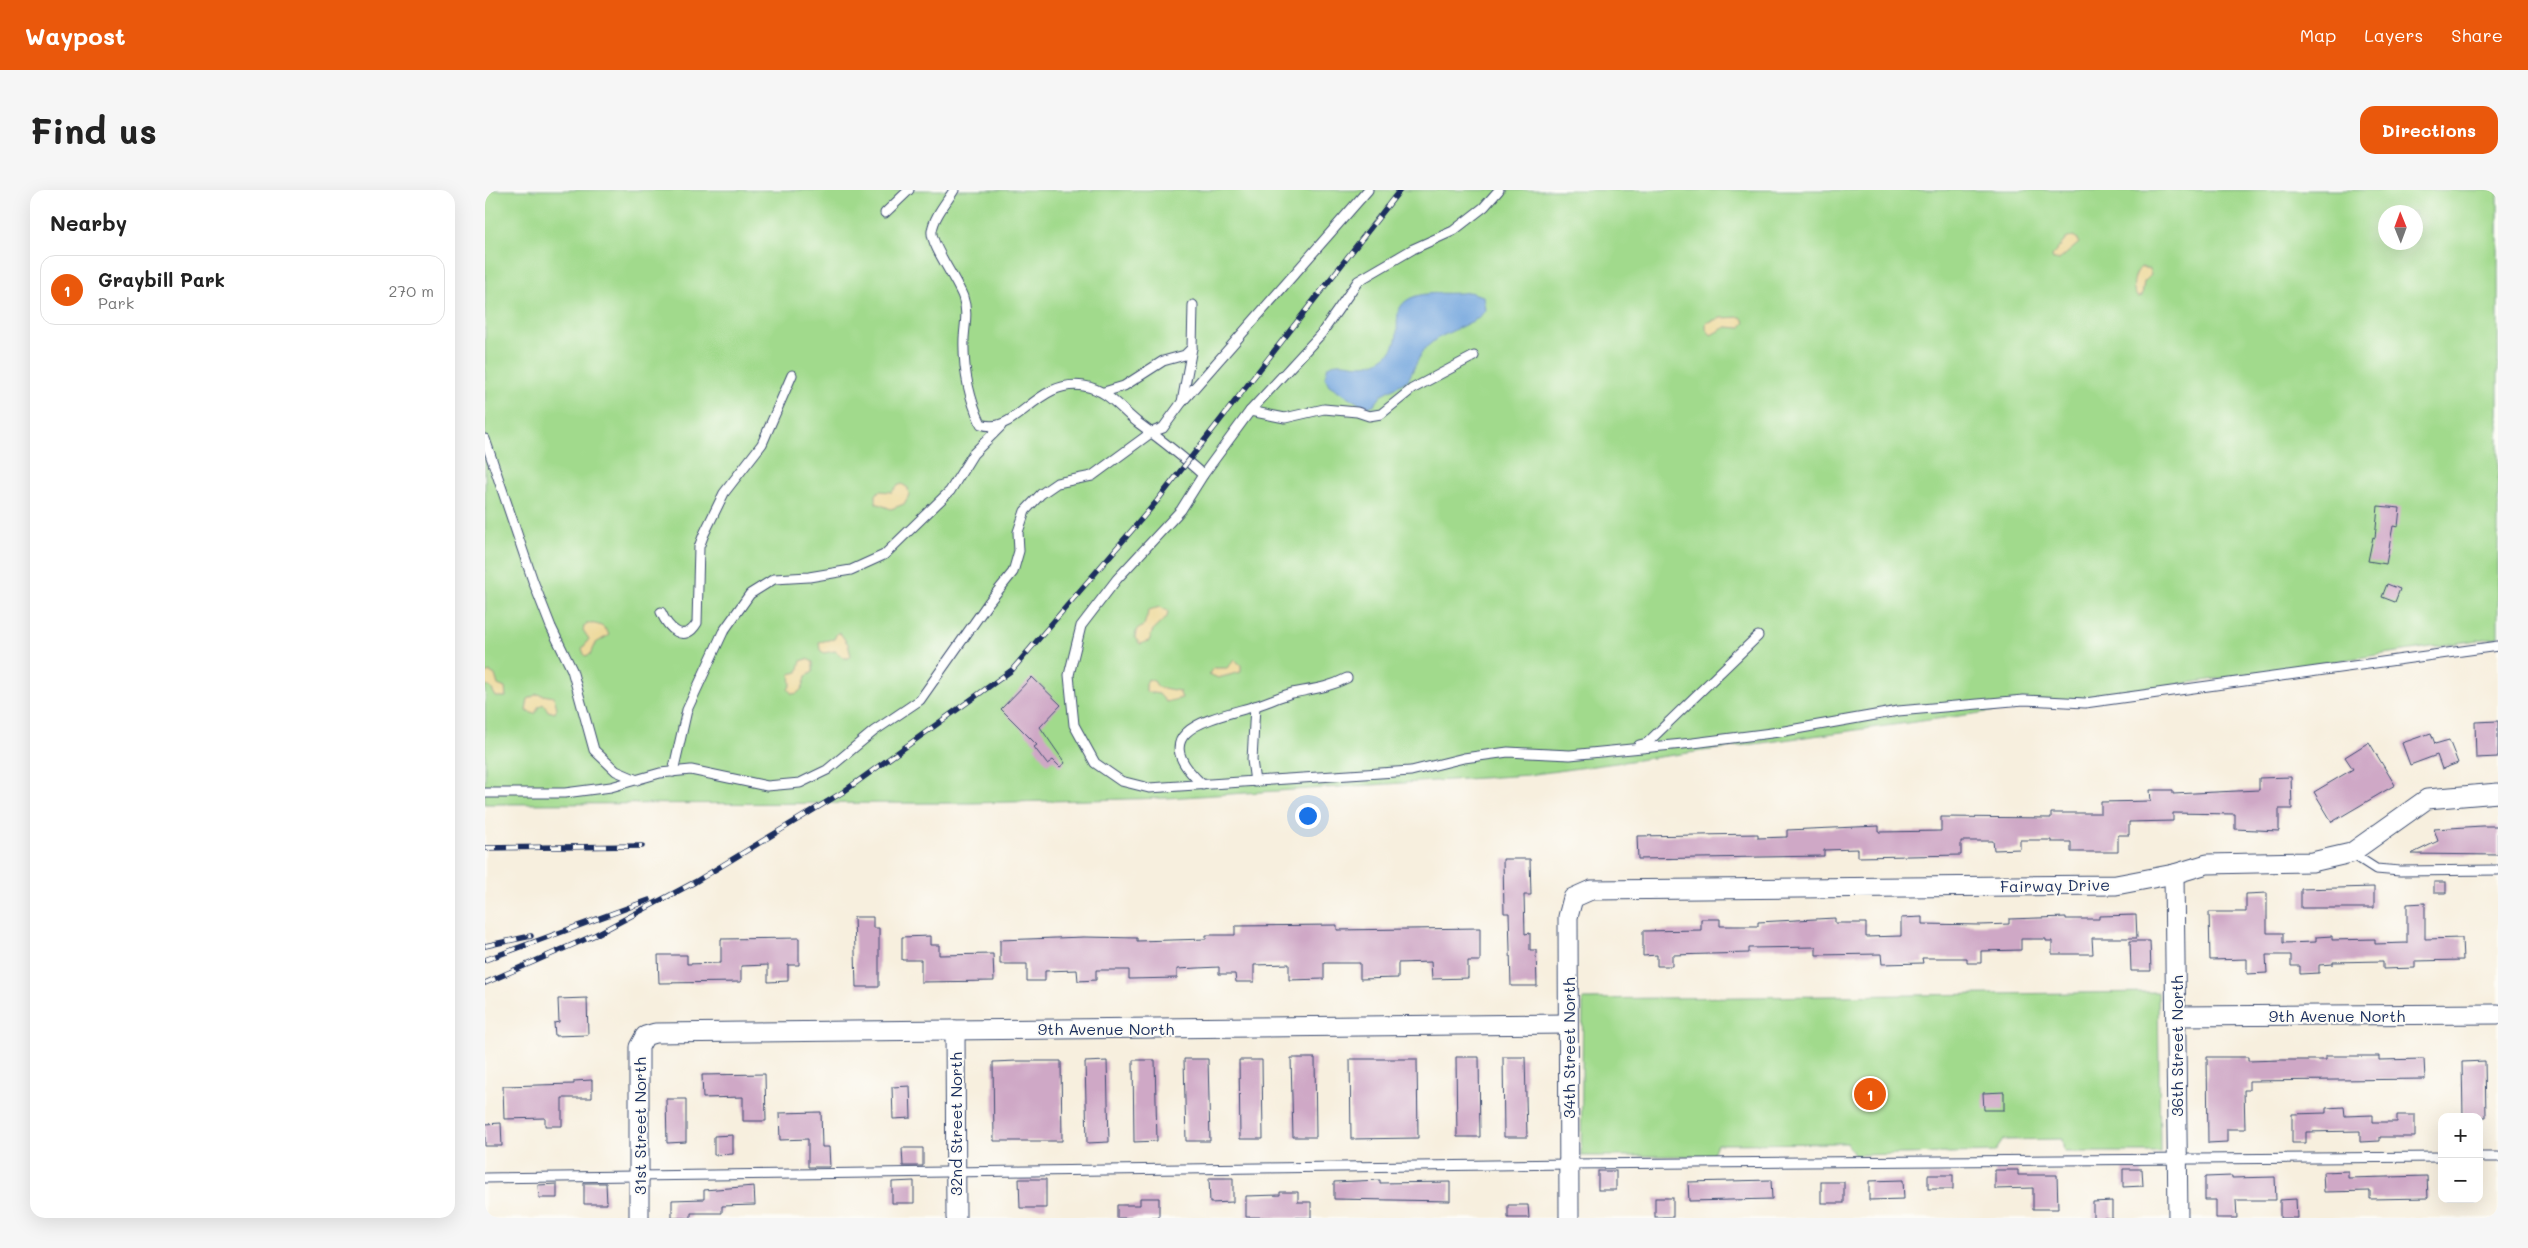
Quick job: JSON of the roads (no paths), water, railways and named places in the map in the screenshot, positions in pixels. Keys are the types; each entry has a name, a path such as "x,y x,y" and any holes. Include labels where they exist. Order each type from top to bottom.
{"street":[{"name":"Fairway Drive","path":"1591,890 2117,885 2174,874 2207,864 2312,862 2351,853 2427,798 2498,793"},
{"name":"36th Street North","path":"2174,874 2178,1218"},
{"name":"34th Street North","path":"1569,1218 1568,917 1573,898 1591,890"},
{"name":"9th Avenue North","path":"2176,1016 2498,1014"},
{"name":"9th Avenue North","path":"645,1036 655,1033 1567,1024"},
{"name":"32nd Street North","path":"955,1030 956,1218"},
{"name":"31st Street North","path":"639,1218 639,1047 645,1036"}],"lane":[{"path":"885,213 909,190"},
{"path":"954,190 937,217 932,232 935,245 962,295 967,315 964,338 966,380 970,401 981,424 1001,426"},
{"path":"485,793 565,794 611,787 660,773 691,770 722,775 733,781 767,786 800,783 827,770 874,731 920,700 989,602 1013,572 1019,551 1018,532 1025,511 1041,494 1057,483 1092,476 1152,432 1163,428 1183,402 1368,190"},
{"path":"1499,190 1484,207 1453,231 1413,248 1358,281 1321,334 1250,411 1203,475 1181,510 1117,578 1081,626 1069,675 1075,725 1095,764 1121,781 1149,788 1203,786 1411,771 1463,758 1508,752 1570,755 1693,743 1779,732 1898,711 2024,700 2085,703 2498,646"},
{"path":"1183,402 1192,348 1193,305"},
{"path":"1105,392 1124,386 1163,361 1185,355 1192,348"},
{"path":"1250,411 1285,418 1324,409 1357,412 1369,416 1381,414 1412,389 1473,356"},
{"path":"661,612 671,629 677,633 687,632 694,628 697,623 699,547 725,493 762,444 769,423 792,375"},
{"path":"673,772 687,710 723,632 750,594 773,578 809,577 851,570 884,555 950,492 973,454 1001,426 1015,417 1033,401 1065,385 1084,386 1105,392 1203,475"},
{"path":"485,439 537,590 551,627 572,670 594,750 616,771 637,780"},
{"path":"1631,748 1647,743 1758,636"},
{"path":"1203,786 1182,764 1180,748 1183,738 1188,731 1210,718 1291,694 1329,687 1347,678"},
{"path":"1255,706 1252,760 1255,782"},
{"path":"2351,853 2376,869 2400,871 2498,870"},
{"path":"485,1178 1569,1164 2438,1157"},
{"path":"2483,1157 2498,1157"}],"water":[{"path":"1469,292 1483,296 1485,310 1479,318 1436,339 1423,350 1408,380 1383,394 1375,404 1366,408 1329,385 1325,377 1328,366 1334,363 1369,364 1386,356 1393,348 1396,340 1400,307 1406,301 1416,296 1435,293"}],"railway":[{"path":"485,983 595,935 695,882 843,792 1012,670 1157,501 1400,190"},
{"path":"485,848 642,846"},
{"path":"485,960 649,900"},
{"path":"485,946 531,936"}],"place":[{"name":"Graybill Park","path":"1870,1094"}]}
